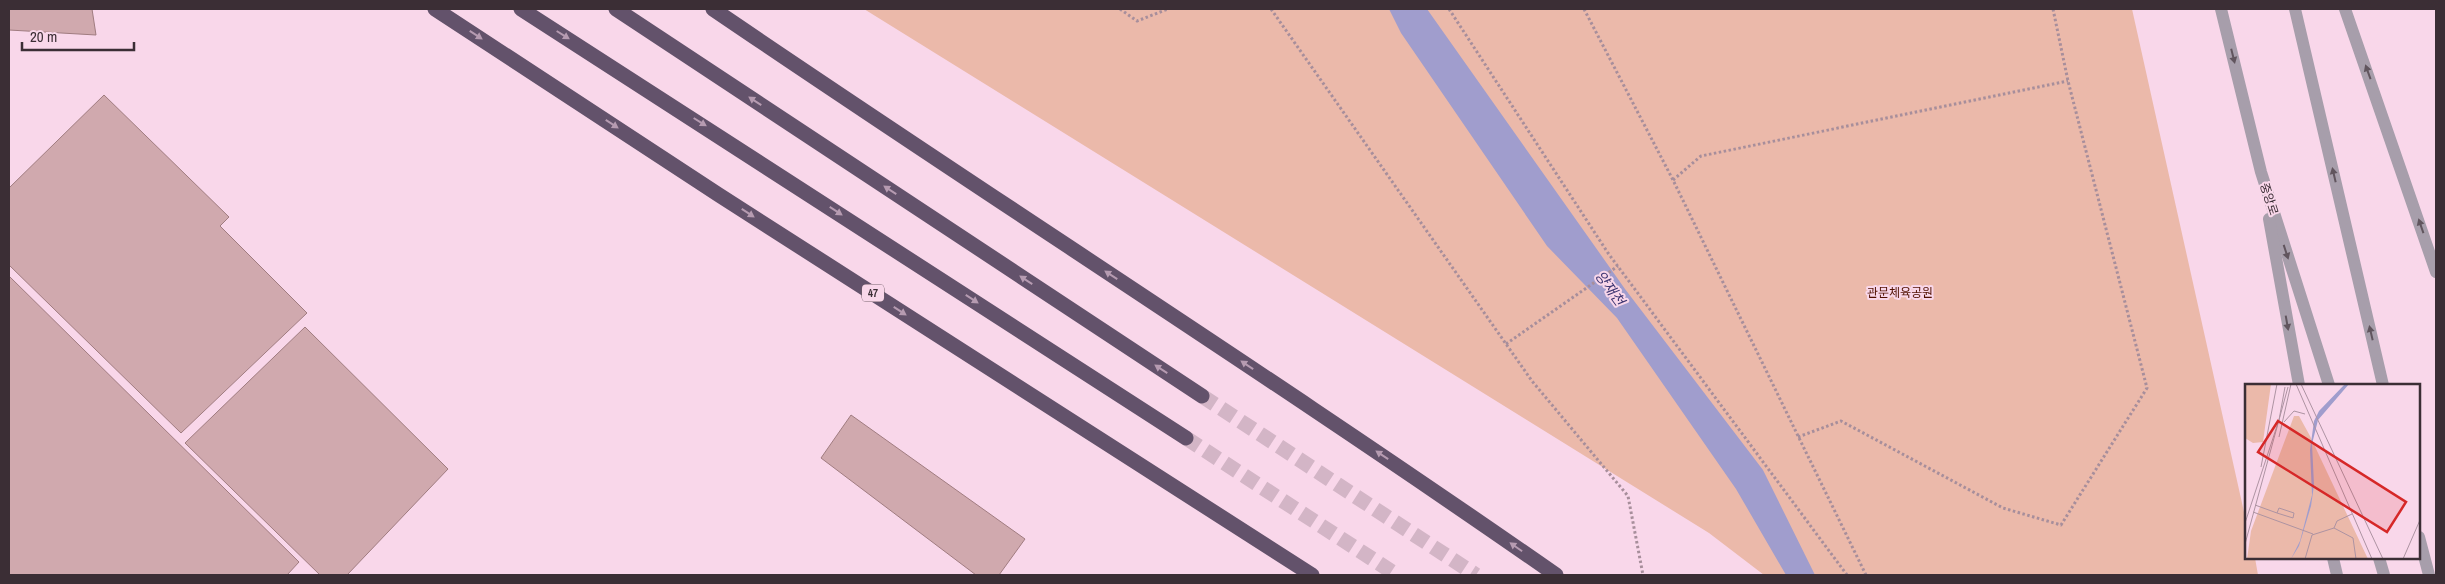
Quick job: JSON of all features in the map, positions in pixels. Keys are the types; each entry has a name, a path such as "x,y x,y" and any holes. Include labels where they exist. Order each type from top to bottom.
{"highway":[{"name":"47","path":"436,9 719,194 1312,575"},
{"path":"522,9 1186,438"},
{"path":"616,9 1202,396"},
{"path":"713,9 883,125 1419,480 1556,575"}],"street":[{"name":"중앙로","path":"2221,9 2261,172 2329,384"},
{"path":"2295,9 2383,384"},
{"path":"2345,9 2436,272"},
{"path":"2261,172 2299,384"},
{"path":"2420,541 2429,575"},
{"path":"2333,559 2337,575"},
{"path":"2379,559 2384,575"}],"path":[{"path":"1120,9 1137,21 1168,9"},
{"path":"1271,9 1532,381 1628,496 1643,575"},
{"path":"1450,9 1618,266 1847,575"},
{"path":"1584,9 1673,180 1866,575"},
{"path":"1798,437 1842,421 2003,508 2061,525 2147,388 2068,81 2053,9"},
{"path":"1673,180 1701,156 2068,81"},
{"path":"1506,344 1618,266"}],"green space":[{"name":"관문체육공원","path":"864,9 2132,9 2245,517 2245,559 2255,559 2258,575 1764,575 1709,533"}],"water":[{"name":"양재천","path":"1389,9 1427,9 1625,289 1763,470 1815,575 1786,575 1736,489 1617,318 1547,246 1401,33"}],"building":[{"path":"9,9 92,9 96,35 9,30"},
{"path":"104,95 229,217 220,226 307,313 181,433 9,265 9,188"},
{"path":"9,276 299,562 287,575 9,575"},
{"path":"305,327 448,469 347,575 320,575 185,443"},
{"path":"851,415 1025,539 999,575 976,575 821,458"}],"tunnel":[{"path":"1202,396 1476,575"},
{"path":"1186,438 1397,575"}]}
